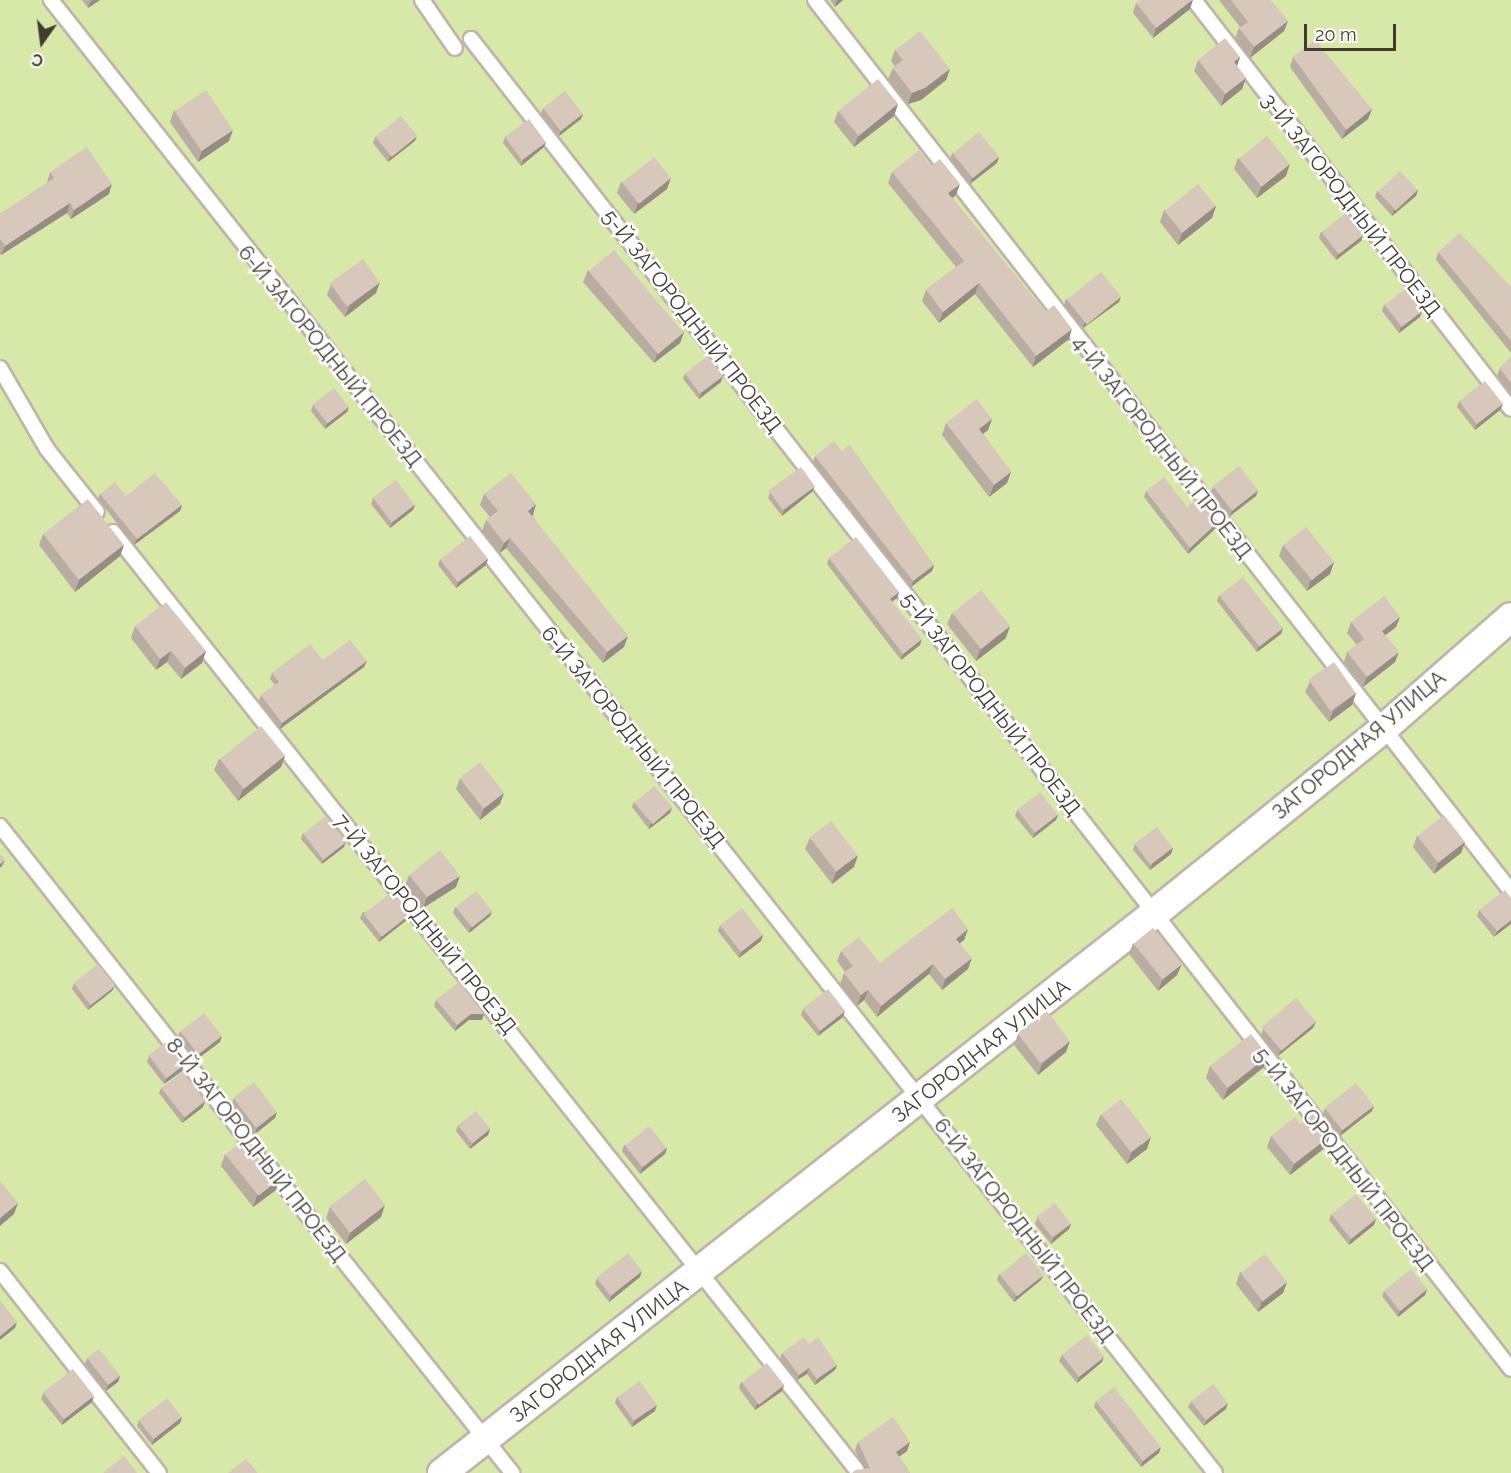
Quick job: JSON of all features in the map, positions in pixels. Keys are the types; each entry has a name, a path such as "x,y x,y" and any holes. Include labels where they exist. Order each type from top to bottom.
{"street":[{"name":"ЗАГОРОДНАЯ УЛИЦА","path":"442,1473 1155,913 1382,730 1511,617"}],"lane":[{"name":"6-Й ЗАГОРОДНЫЙ ПРОЕЗД","path":"51,0 921,1098 1215,1473"},
{"path":"422,0 455,48"},
{"name":"4-Й ЗАГОРОДНЫЙ ПРОЕЗД","path":"814,0 1382,730 1511,891"},
{"name":"3-Й ЗАГОРОДНЫЙ ПРОЕЗД","path":"1194,0 1511,409"},
{"name":"5-Й ЗАГОРОДНЫЙ ПРОЕЗД","path":"471,39 1511,1369"},
{"name":"7-Й ЗАГОРОДНЫЙ ПРОЕЗД","path":"0,368 47,449 702,1271 859,1473"},
{"name":"8-Й ЗАГОРОДНЫЙ ПРОЕЗД","path":"0,826 512,1473"},
{"path":"0,1271 159,1473"}],"green space":[{"path":"0,0 1511,0 1511,1473 0,1473"}],"building":[{"path":"1140,0 1192,0 1156,28 1136,3"},
{"path":"1231,0 1270,0 1288,21 1254,47 1239,28 1248,22"},
{"path":"920,31 950,69 925,88 912,93 893,68 903,60 895,50"},
{"path":"1225,38 1240,57 1234,62 1246,78 1225,94 1198,60"},
{"path":"1315,40 1372,109 1346,130 1293,57"},
{"path":"878,79 898,104 859,136 838,111"},
{"path":"206,90 233,130 201,151 174,111"},
{"path":"565,91 583,114 561,131 543,108"},
{"path":"401,116 417,136 392,157 375,137"},
{"path":"529,119 546,142 522,160 505,137"},
{"path":"979,132 999,157 973,178 953,153"},
{"path":"1267,136 1290,164 1262,187 1239,159"},
{"path":"87,147 112,184 74,210 70,203 5,246 0,239 0,214 54,178 50,172"},
{"path":"919,150 931,166 940,159 960,184 948,193 1045,312 1054,305 1072,329 1036,356 979,283 943,312 926,290 964,261 892,172"},
{"path":"654,157 671,178 639,204 622,183"},
{"path":"1400,171 1418,190 1396,210 1378,191"},
{"path":"1198,184 1216,206 1182,233 1165,211"},
{"path":"1346,213 1363,235 1339,254 1322,232"},
{"path":"1460,233 1511,287 1511,341 1438,252"},
{"path":"614,250 683,333 658,354 589,271"},
{"path":"363,259 380,282 347,307 330,283"},
{"path":"1101,272 1121,297 1087,325 1067,300"},
{"path":"1405,289 1422,311 1402,327 1385,305"},
{"path":"708,356 723,376 700,393 685,373"},
{"path":"1511,357 1511,383 1500,368"},
{"path":"1485,381 1503,404 1477,424 1459,401"},
{"path":"334,388 349,407 327,424 313,405"},
{"path":"977,399 992,419 979,429 1011,472 994,485 946,423"},
{"path":"834,441 842,451 850,445 934,565 913,581 815,456"},
{"path":"1239,466 1258,490 1232,511 1213,486"},
{"path":"801,467 815,486 783,510 769,491"},
{"path":"155,473 182,505 137,539 100,494 115,482 126,496"},
{"path":"511,473 536,504 528,511 628,636 607,652 510,538 504,543 486,520 498,511 484,494"},
{"path":"1164,477 1187,507 1199,498 1218,522 1190,548 1146,491"},
{"path":"396,480 415,505 391,522 373,497"},
{"path":"88,499 124,545 79,580 43,534"},
{"path":"1306,527 1334,562 1312,580 1283,545"},
{"path":"470,536 488,559 458,582 440,559"},
{"path":"856,537 899,592 890,599 922,639 903,654 829,558"},
{"path":"1243,577 1283,628 1259,647 1219,595"},
{"path":"981,590 1010,626 981,649 952,613"},
{"path":"1384,596 1400,617 1382,631 1399,652 1367,677 1347,652 1364,639 1351,622"},
{"path":"166,602 206,651 185,668 171,651 160,659 135,626"},
{"path":"350,640 367,661 282,723 261,695 279,682 272,673 310,644 323,660"},
{"path":"1334,662 1356,693 1330,711 1309,680"},
{"path":"261,726 285,756 244,789 220,759"},
{"path":"480,762 504,793 484,809 460,778"},
{"path":"654,786 672,807 653,824 634,803"},
{"path":"1040,792 1058,815 1035,833 1017,810"},
{"path":"1444,815 1465,842 1438,863 1417,836"},
{"path":"326,816 346,842 323,860 303,834"},
{"path":"831,821 857,855 836,872 810,838"},
{"path":"1157,827 1173,848 1150,865 1135,844"},
{"path":"440,850 460,876 427,897 409,875"},
{"path":"0,854 5,860 0,864"},
{"path":"1505,890 1511,898 1511,920 1497,931 1479,910"},
{"path":"393,891 411,914 382,937 364,914"},
{"path":"476,891 492,911 472,928 456,907"},
{"path":"742,908 763,935 741,952 720,925"},
{"path":"952,908 968,929 956,939 972,958 945,979 933,964 881,1006 868,990 861,995 844,973 853,966 841,951 859,937 880,963"},
{"path":"1153,928 1182,964 1163,979 1134,944"},
{"path":"98,964 115,986 91,1005 74,983"},
{"path":"459,982 484,1014 471,1014 457,1025 436,1000"},
{"path":"828,989 845,1011 820,1031 803,1009"},
{"path":"1296,998 1316,1022 1281,1051 1262,1027"},
{"path":"1047,1011 1070,1041 1040,1064 1017,1033"},
{"path":"204,1013 222,1036 198,1054 180,1031"},
{"path":"1251,1034 1268,1056 1227,1088 1210,1066"},
{"path":"166,1042 184,1065 167,1078 149,1056"},
{"path":"182,1072 205,1101 184,1117 162,1088"},
{"path":"254,1082 277,1112 256,1128 233,1098"},
{"path":"1356,1083 1374,1106 1342,1130 1324,1108"},
{"path":"1121,1099 1151,1137 1131,1152 1101,1114"},
{"path":"476,1111 490,1129 472,1143 458,1125"},
{"path":"1313,1114 1330,1136 1294,1164 1271,1136 1295,1117 1300,1124"},
{"path":"649,1126 667,1148 643,1167 625,1146"},
{"path":"247,1137 280,1178 259,1196 225,1155"},
{"path":"365,1179 385,1205 350,1233 330,1207"},
{"path":"0,1181 18,1203 0,1218"},
{"path":"1356,1194 1376,1219 1351,1239 1331,1214"},
{"path":"1055,1203 1071,1224 1052,1238 1037,1217"},
{"path":"628,1253 642,1271 611,1296 596,1278"},
{"path":"1026,1253 1044,1275 1017,1296 1000,1274"},
{"path":"1265,1254 1287,1282 1263,1301 1241,1273"},
{"path":"1411,1269 1427,1289 1400,1311 1384,1291"},
{"path":"0,1300 17,1322 0,1336"},
{"path":"1087,1335 1104,1357 1079,1377 1062,1355"},
{"path":"804,1337 809,1344 818,1337 837,1365 817,1379 809,1368 799,1375 782,1353"},
{"path":"99,1349 120,1376 108,1385 87,1358"},
{"path":"767,1363 784,1385 759,1405 742,1383"},
{"path":"73,1369 94,1396 64,1419 43,1392"},
{"path":"640,1381 657,1405 634,1421 617,1397"},
{"path":"1213,1384 1228,1403 1206,1420 1191,1401"},
{"path":"1114,1387 1161,1447 1143,1461 1096,1401"},
{"path":"167,1398 182,1417 153,1439 139,1420"},
{"path":"893,1417 910,1442 896,1452 910,1473 852,1473 855,1470 870,1468 858,1442"},
{"path":"124,1456 137,1473 103,1473"},
{"path":"246,1459 258,1473 228,1473"}]}
